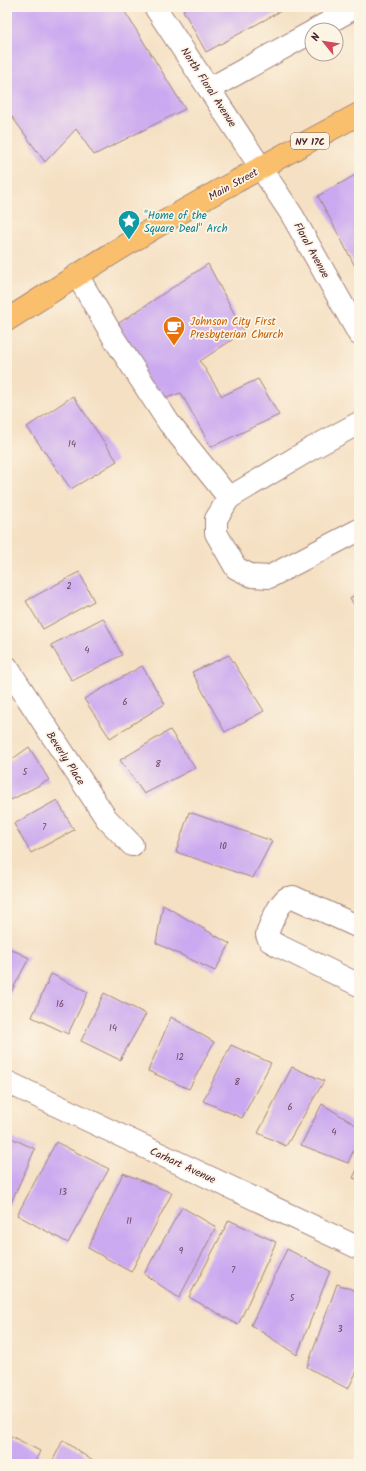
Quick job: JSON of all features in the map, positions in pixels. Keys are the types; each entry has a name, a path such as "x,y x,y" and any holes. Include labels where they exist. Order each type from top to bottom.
{"main road":[{"name":"Main Street","path":"7,320 77,275 166,222 359,114"}],"street":[{"name":"North Floral Avenue","path":"156,7 262,168"},
{"path":"329,22 356,7"},
{"path":"209,88 304,36"},
{"name":"Floral Avenue","path":"262,168 292,215 359,334"},
{"path":"77,275 115,340 169,423 229,498"},
{"path":"359,423 309,450 229,498 216,519 216,533 236,568 252,576 269,576 359,530"},
{"name":"Beverly Place","path":"7,666 106,818 132,845"},
{"path":"359,927 293,897 287,898 282,904 268,929 267,936 270,941 279,946 359,985"},
{"name":"Carhart Avenue","path":"7,1082 359,1248"}],"building":[{"path":"7,7 122,7 185,109 94,155 76,129 45,162 7,110"},
{"path":"188,7 288,7 206,52 183,10"},
{"path":"359,173 359,266 356,268 318,196"},
{"name":"Johnson City First Presbyterian Church","path":"208,264 244,332 200,361 222,396 258,379 279,415 211,447 181,393 157,401 116,325"},
{"path":"73,396 117,461 71,489 27,427"},
{"path":"79,572 94,601 43,629 26,601"},
{"path":"359,592 359,613 350,598"},
{"path":"103,618 122,655 72,681 51,645"},
{"path":"229,655 264,711 225,732 192,672"},
{"path":"142,666 165,704 110,738 84,699"},
{"path":"170,730 195,768 144,794 120,760"},
{"path":"29,747 49,780 7,802 7,763"},
{"path":"57,800 74,830 31,853 14,824"},
{"path":"189,812 272,841 253,878 176,852"},
{"path":"163,905 230,944 215,971 156,943"},
{"path":"7,947 29,958 7,1000"},
{"path":"51,974 88,992 68,1034 32,1017"},
{"path":"104,993 146,1014 120,1060 81,1041"},
{"path":"171,1017 214,1042 189,1089 148,1071"},
{"path":"231,1045 271,1063 242,1118 203,1101"},
{"path":"292,1067 324,1081 286,1146 258,1133"},
{"path":"322,1104 359,1127 359,1138 348,1163 301,1145"},
{"path":"7,1136 35,1149 10,1205 7,1204"},
{"path":"56,1142 109,1169 68,1243 17,1215"},
{"path":"359,1165 359,1180 353,1178"},
{"path":"123,1173 172,1193 131,1272 88,1248"},
{"path":"182,1207 216,1227 179,1298 144,1274"},
{"path":"229,1220 276,1242 238,1325 189,1297"},
{"path":"287,1249 330,1271 297,1355 251,1325"},
{"path":"337,1284 359,1292 359,1367 348,1389 307,1367"},
{"path":"7,1434 40,1451 34,1464 7,1464"},
{"path":"63,1440 97,1464 51,1464"}],"place":[{"name":"\"Home of the Square Deal\" Arch","path":"129,240"},
{"name":"Johnson City First Presbyterian Church","path":"174,346"}]}
